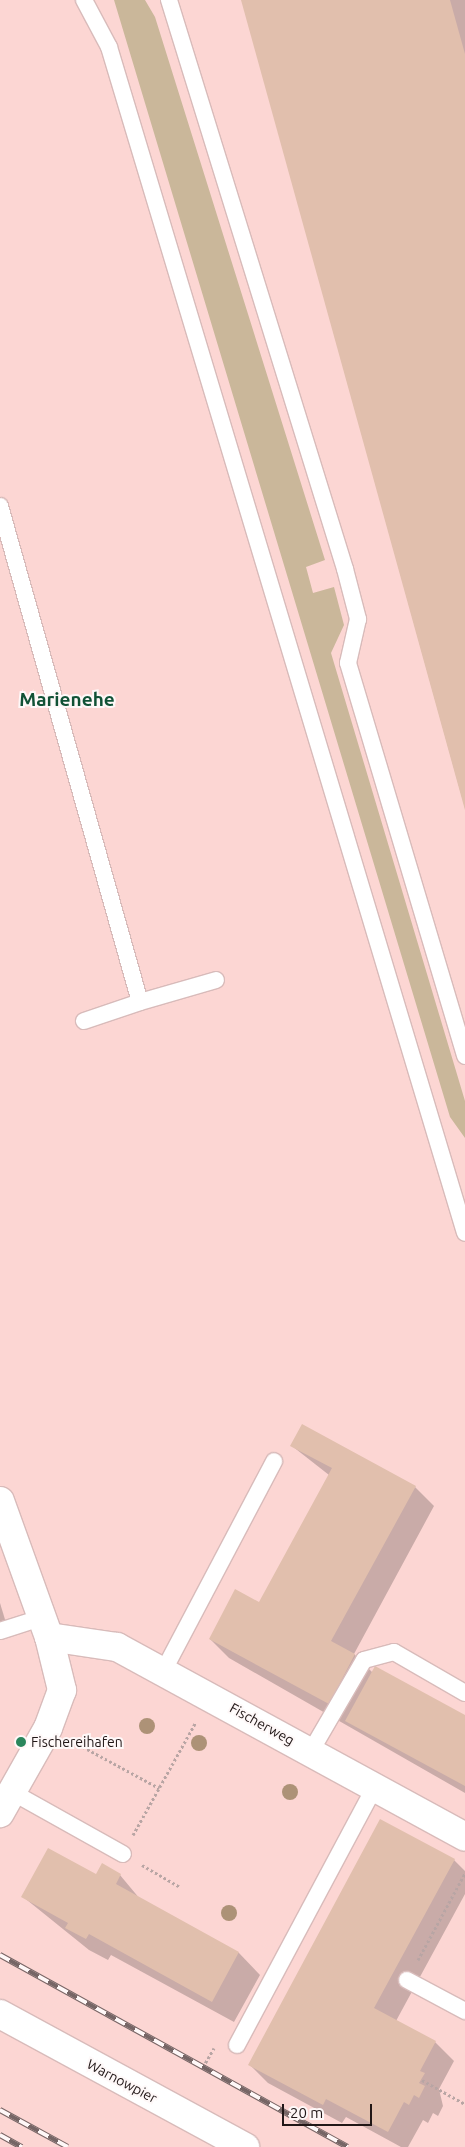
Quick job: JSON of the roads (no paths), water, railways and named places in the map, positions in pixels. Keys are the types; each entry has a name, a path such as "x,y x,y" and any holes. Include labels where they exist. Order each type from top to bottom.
{"street":[{"path":"0,1501 45,1628 62,1690 48,1728 6,1803"},
{"name":"Fischerweg","path":"45,1628 117,1647 164,1670 465,1837"},
{"name":"Warnowpier","path":"0,2014 245,2147"}],"lane":[{"path":"84,0 109,47 458,1187 465,1234"},
{"path":"169,0 345,569 358,620 348,663 465,1056"},
{"path":"0,506 140,1002"},
{"path":"84,1021 140,1002 216,980"},
{"path":"164,1670 274,1461"},
{"path":"0,1631 45,1628"},
{"path":"310,1751 364,1660 394,1652 465,1693"},
{"path":"237,2045 375,1787"},
{"path":"6,1803 123,1854"},
{"path":"407,1980 465,2011"}],"railway":[{"path":"0,1955 348,2147"},
{"path":"0,2110 68,2147"},
{"path":"0,2135 22,2147"}],"place":[{"name":"Fischereihafen","path":"21,1742"}],"district":[{"name":"Marienehe","path":"67,700"}]}
